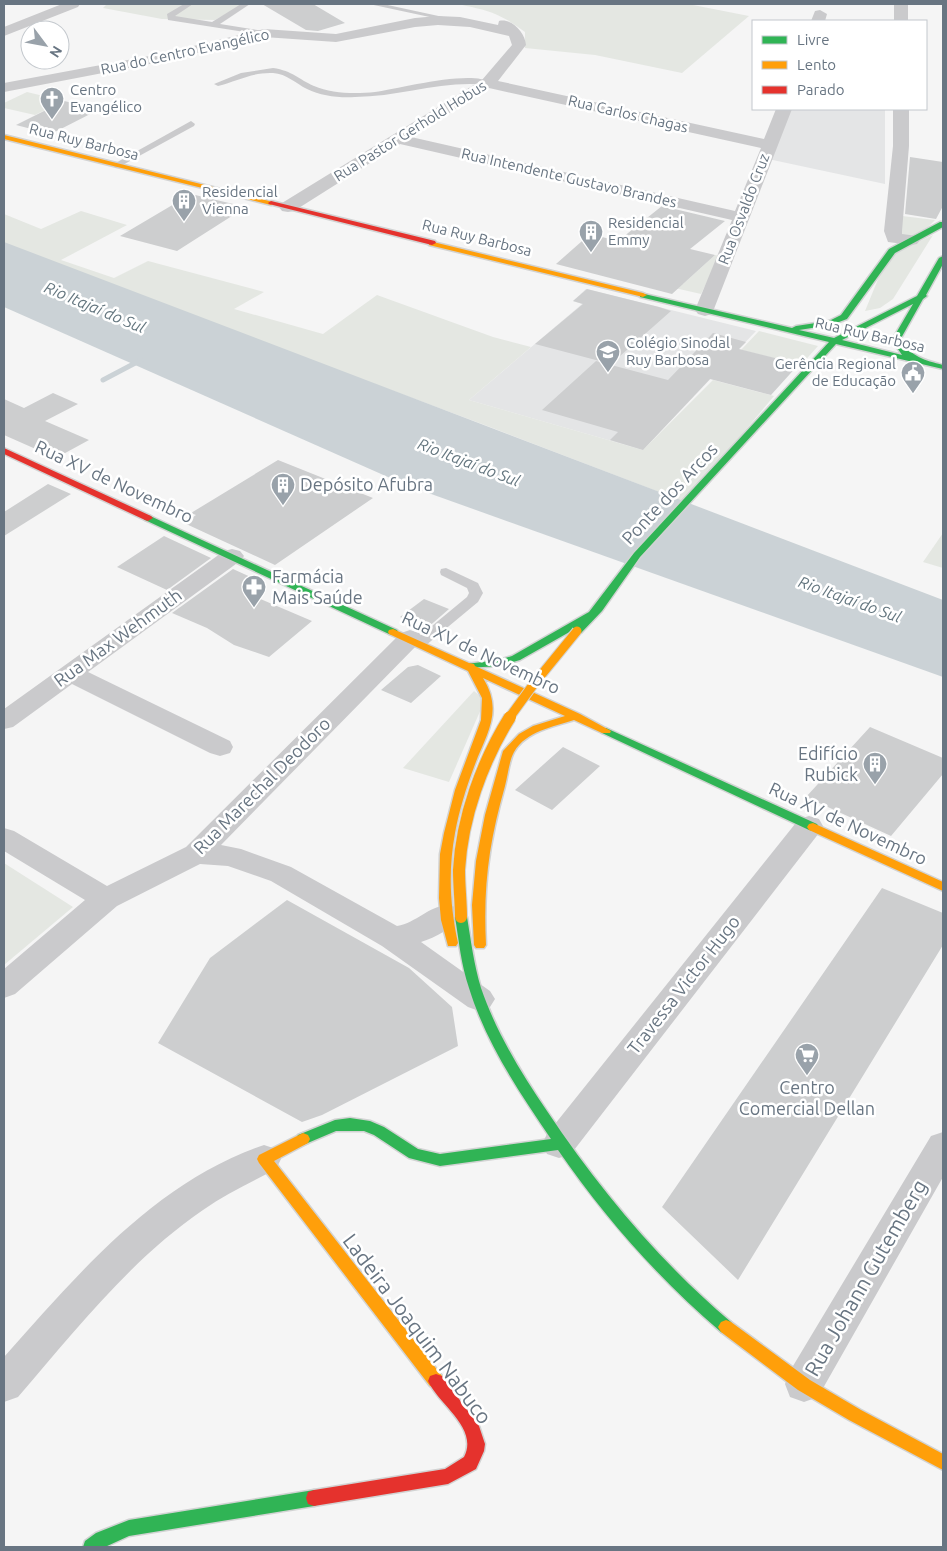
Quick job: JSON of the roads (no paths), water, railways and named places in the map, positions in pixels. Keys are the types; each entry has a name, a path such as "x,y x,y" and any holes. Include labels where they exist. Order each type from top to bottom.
{"main road":[{"name":"Rua Ruy Barbosa","path":"4,137 833,342 939,366"},
{"path":"782,329 831,323 844,317 892,251 943,224"},
{"path":"911,357 900,348 896,340 942,263"},
{"path":"833,342 923,295"},
{"path":"872,322 868,330 877,342 890,349 939,366"},
{"name":"Ponte dos Arcos","path":"453,916 465,832 480,775 491,751 520,702 577,631 595,612 637,555 833,342"},
{"name":"Rua XV de Novembro","path":"4,451 943,887"},
{"path":"595,612 516,658 495,664 470,666 485,692 488,704 487,721 461,789 453,818 443,882 476,988 496,1036 518,1077 559,1144 604,1206 671,1278 738,1336 804,1384 869,1423 943,1462"},
{"path":"476,988 480,943 478,905 482,861 509,751 523,736 537,728 576,716"},
{"path":"487,721 509,751"},
{"path":"453,818 500,783"},
{"path":"453,916 456,955 476,988"},
{"path":"264,1159 318,1133 340,1125 359,1123 378,1130 410,1154 424,1160 440,1160 559,1144"},
{"name":"Ladeira Joaquim Nabuco","path":"91,1547 102,1539 129,1528 448,1476 465,1469 476,1454 478,1441 471,1426 264,1159"}],"street":[{"path":"4,32 73,4"},
{"path":"442,4 488,14 507,26 513,33"},
{"path":"901,4 901,20"},
{"name":"Rua do Centro Evangélico","path":"4,88 160,58 264,33 278,32 338,38 428,20 457,21 513,33"},
{"name":"Rua Pastor Gerhold Hobus","path":"288,207 487,83 519,45 518,37 513,33"},
{"name":"Rua Carlos Chagas","path":"487,83 769,145"},
{"name":"Rua Osvaldo Cruz","path":"705,310 784,110"},
{"path":"901,110 901,146 893,231 894,238 911,240"},
{"name":"Rua Intendente Gustavo Brandes","path":"398,139 741,217"},
{"name":"Rua Max Wehmuth","path":"4,721 232,556"},
{"name":"Rua Marechal Deodoro","path":"4,986 106,899 196,854 415,641"},
{"path":"70,673 220,747"},
{"name":"Travessa Victor Hugo","path":"559,1144 809,826"},
{"path":"4,838 106,899"},
{"path":"196,854 231,856 281,874 476,988"},
{"path":"393,938 414,934 453,916"},
{"name":"Rua Johann Gutemberg","path":"804,1384 943,1146"},
{"path":"4,1384 103,1272 128,1248 180,1206 205,1190 264,1159"}],"lane":[{"path":"189,4 173,14 171,18 264,33"},
{"path":"213,25 246,4"},
{"path":"374,4 457,21"},
{"path":"218,84 239,74 265,70 290,74 306,86 326,93 357,95 412,88 449,80 470,80 487,83"},
{"path":"116,165 191,124"},
{"path":"415,641 473,599 476,593 472,586 446,572"}],"water":[{"name":"Rio Itajaí do Sul","path":"4,242 943,600 943,677 406,485 4,307"}],"waterway":[{"path":"103,380 141,360"}],"place":[{"name":"Centro Evangélico","path":"52,120"},
{"name":"Residencial Vienna","path":"184,222"},
{"name":"Residencial Emmy","path":"591,253"},
{"name":"Colégio Sinodal Ruy Barbosa","path":"608,373"},
{"name":"Gerência Regional de Educação","path":"913,394"},
{"name":"Depósito Afubra","path":"283,506"},
{"name":"Farmácia Mais Saúde","path":"254,608"},
{"name":"Edifício Rubick","path":"875,785"},
{"name":"Centro Comercial Dellan","path":"807,1076"}]}
